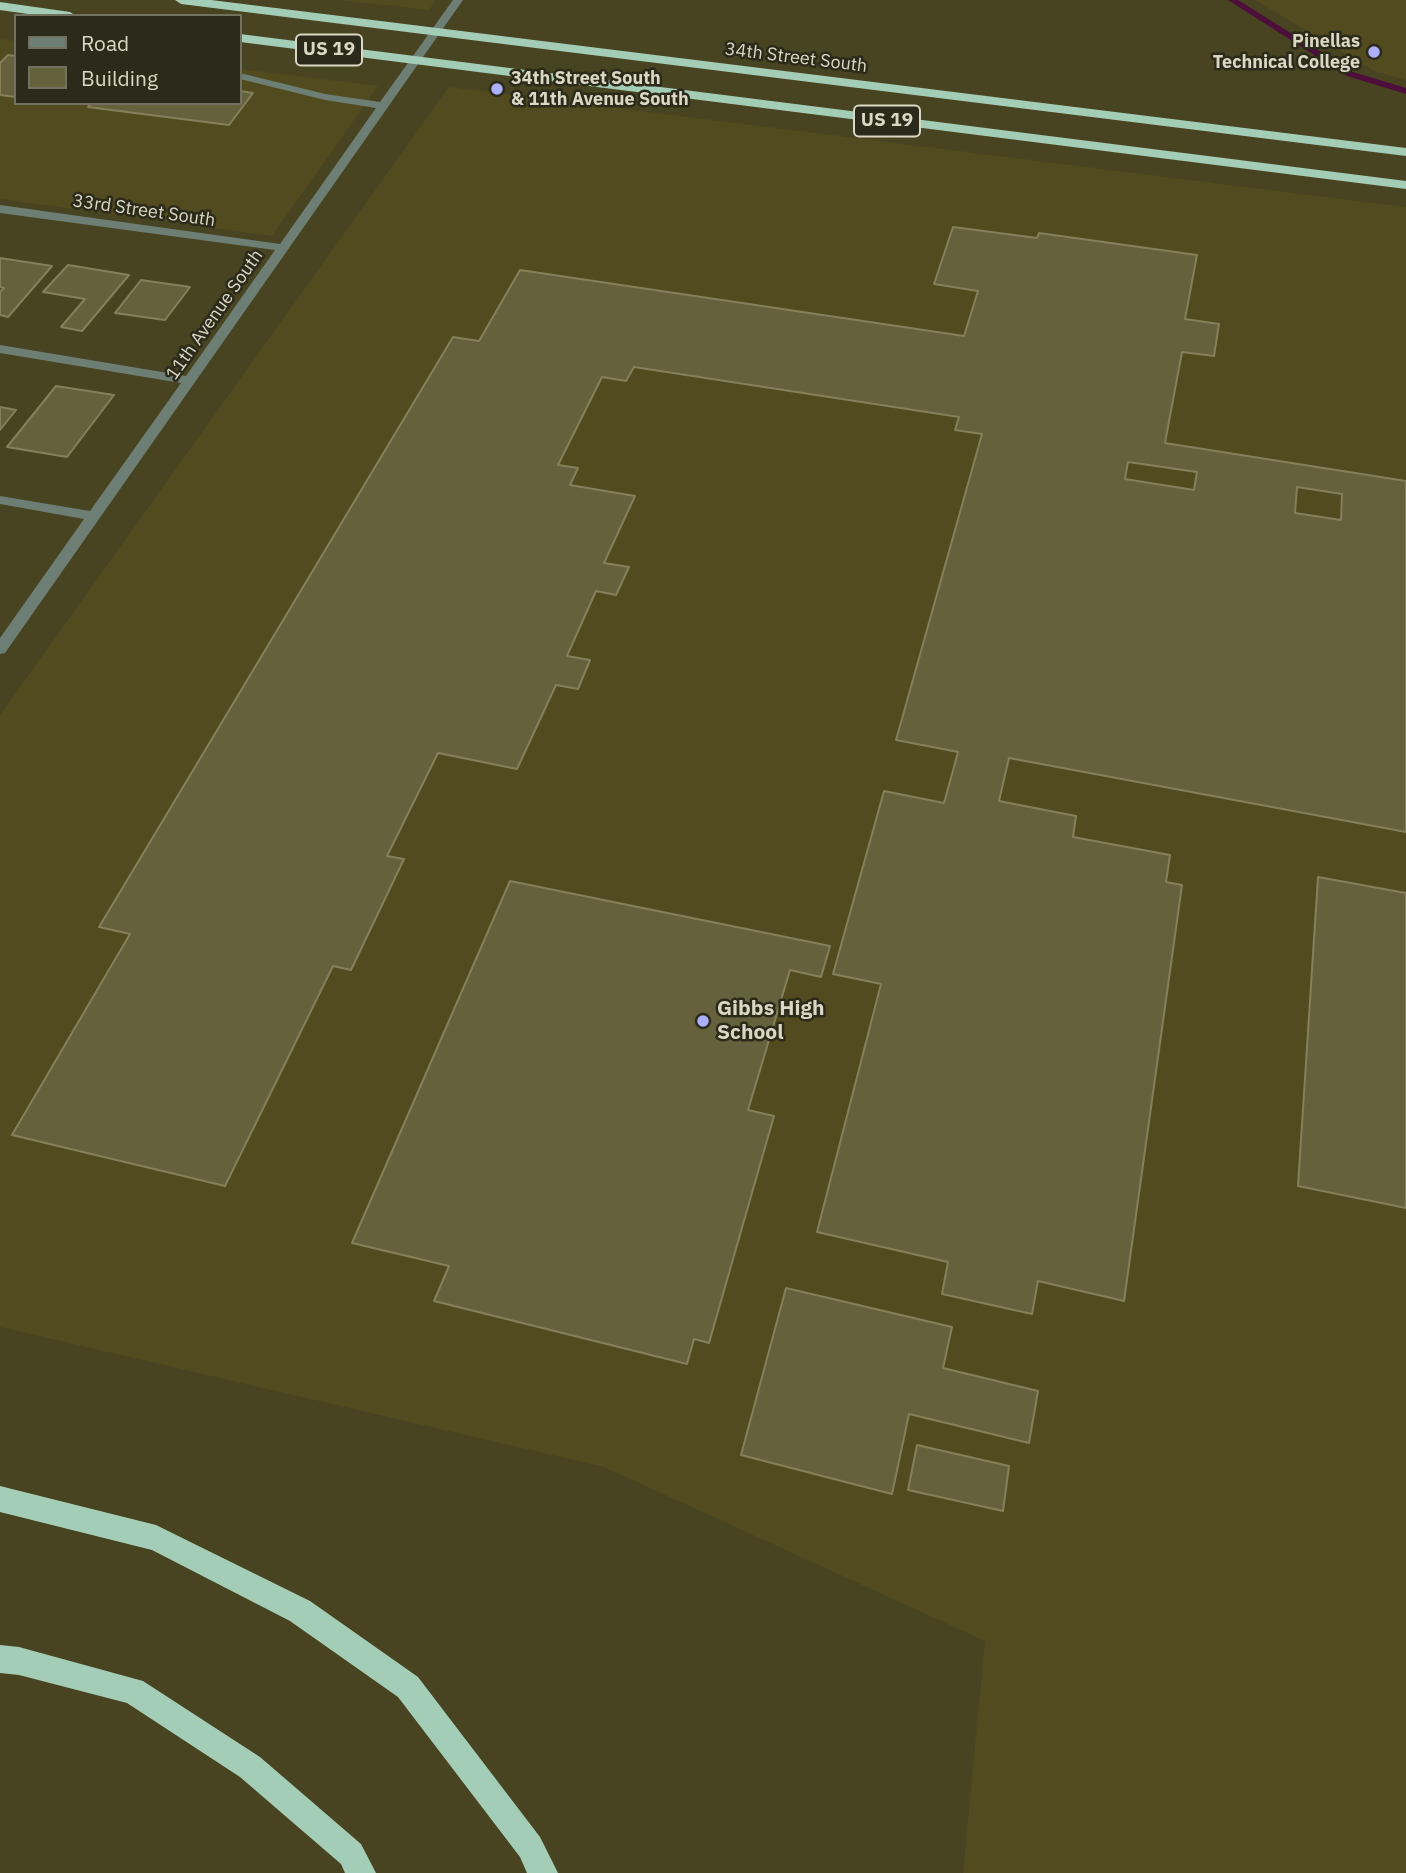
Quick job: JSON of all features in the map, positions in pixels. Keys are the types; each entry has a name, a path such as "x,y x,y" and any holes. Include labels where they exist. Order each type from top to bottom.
{"highway":[{"name":"34th Street South","path":"181,0 1406,152"},
{"path":"0,6 56,14"},
{"name":"US 19","path":"242,38 1406,185"},
{"path":"0,1499 156,1538 300,1611 408,1687 530,1847 543,1873"},
{"path":"0,1659 19,1661 133,1691 250,1767 351,1854 361,1873"}],"street":[{"name":"11th Avenue South","path":"0,649 458,0"},
{"path":"242,76 325,97 384,106"},
{"name":"33rd Street South","path":"0,209 284,248"},
{"path":"0,349 190,380"},
{"path":"0,500 94,516"}],"shaded area":[{"path":"340,0 436,0 429,10"},
{"name":"Pinellas Technical College","path":"1255,0 1406,0 1406,80 1376,72"},
{"path":"0,39 14,41 14,105 242,105 242,69 378,86 272,236 0,199"},
{"name":"Gibbs High School","path":"449,87 1406,207 1406,1873 963,1873 985,1641 604,1467 0,1327 0,715"}],"building":[{"path":"8,55 14,56 14,97 0,95 0,63"},
{"path":"242,91 253,93 229,125 88,107 242,105"},
{"path":"953,227 1037,238 1039,233 1197,255 1185,319 1219,324 1214,356 1182,352 1165,443 1406,481 1406,832 1009,758 999,801 1076,816 1073,837 1170,855 1166,882 1182,885 1124,1301 1038,1281 1032,1314 942,1294 948,1262 817,1232 881,984 833,974 884,791 944,803 958,752 896,740 982,434 955,430 959,417 634,367 626,381 602,377 558,465 578,468 570,485 635,496 604,563 629,567 616,595 596,591 567,656 590,660 578,689 556,685 517,769 438,753 387,856 404,859 351,970 333,966 225,1186 12,1135 130,934 99,927 453,337 479,341 520,270 964,336 978,291 934,284","holes":["1128,462 1197,472 1194,490 1125,479","1297,487 1342,494 1341,520 1295,513"]},
{"path":"0,258 52,266 8,317 0,315 0,292 4,288 0,287"},
{"path":"68,265 129,275 82,331 61,327 85,299 43,292"},
{"path":"141,280 190,287 165,320 115,313"},
{"path":"56,386 114,395 67,457 7,447"},
{"path":"0,407 16,410 0,430"},
{"path":"1318,877 1406,893 1406,1208 1298,1186"},
{"path":"510,881 830,946 821,977 790,970 748,1110 774,1116 709,1343 694,1339 687,1364 434,1301 449,1266 352,1243"},
{"path":"786,1288 952,1327 943,1368 1038,1391 1029,1443 909,1414 892,1494 741,1455"},
{"path":"917,1445 1009,1466 1003,1511 908,1490"}],"waterway":[{"path":"1232,0 1350,74 1406,91"}],"place":[{"name":"Pinellas Technical College","path":"1374,52"},
{"name":"34th Street South & 11th Avenue South","path":"497,89"},
{"name":"Gibbs High School","path":"703,1021"}]}
